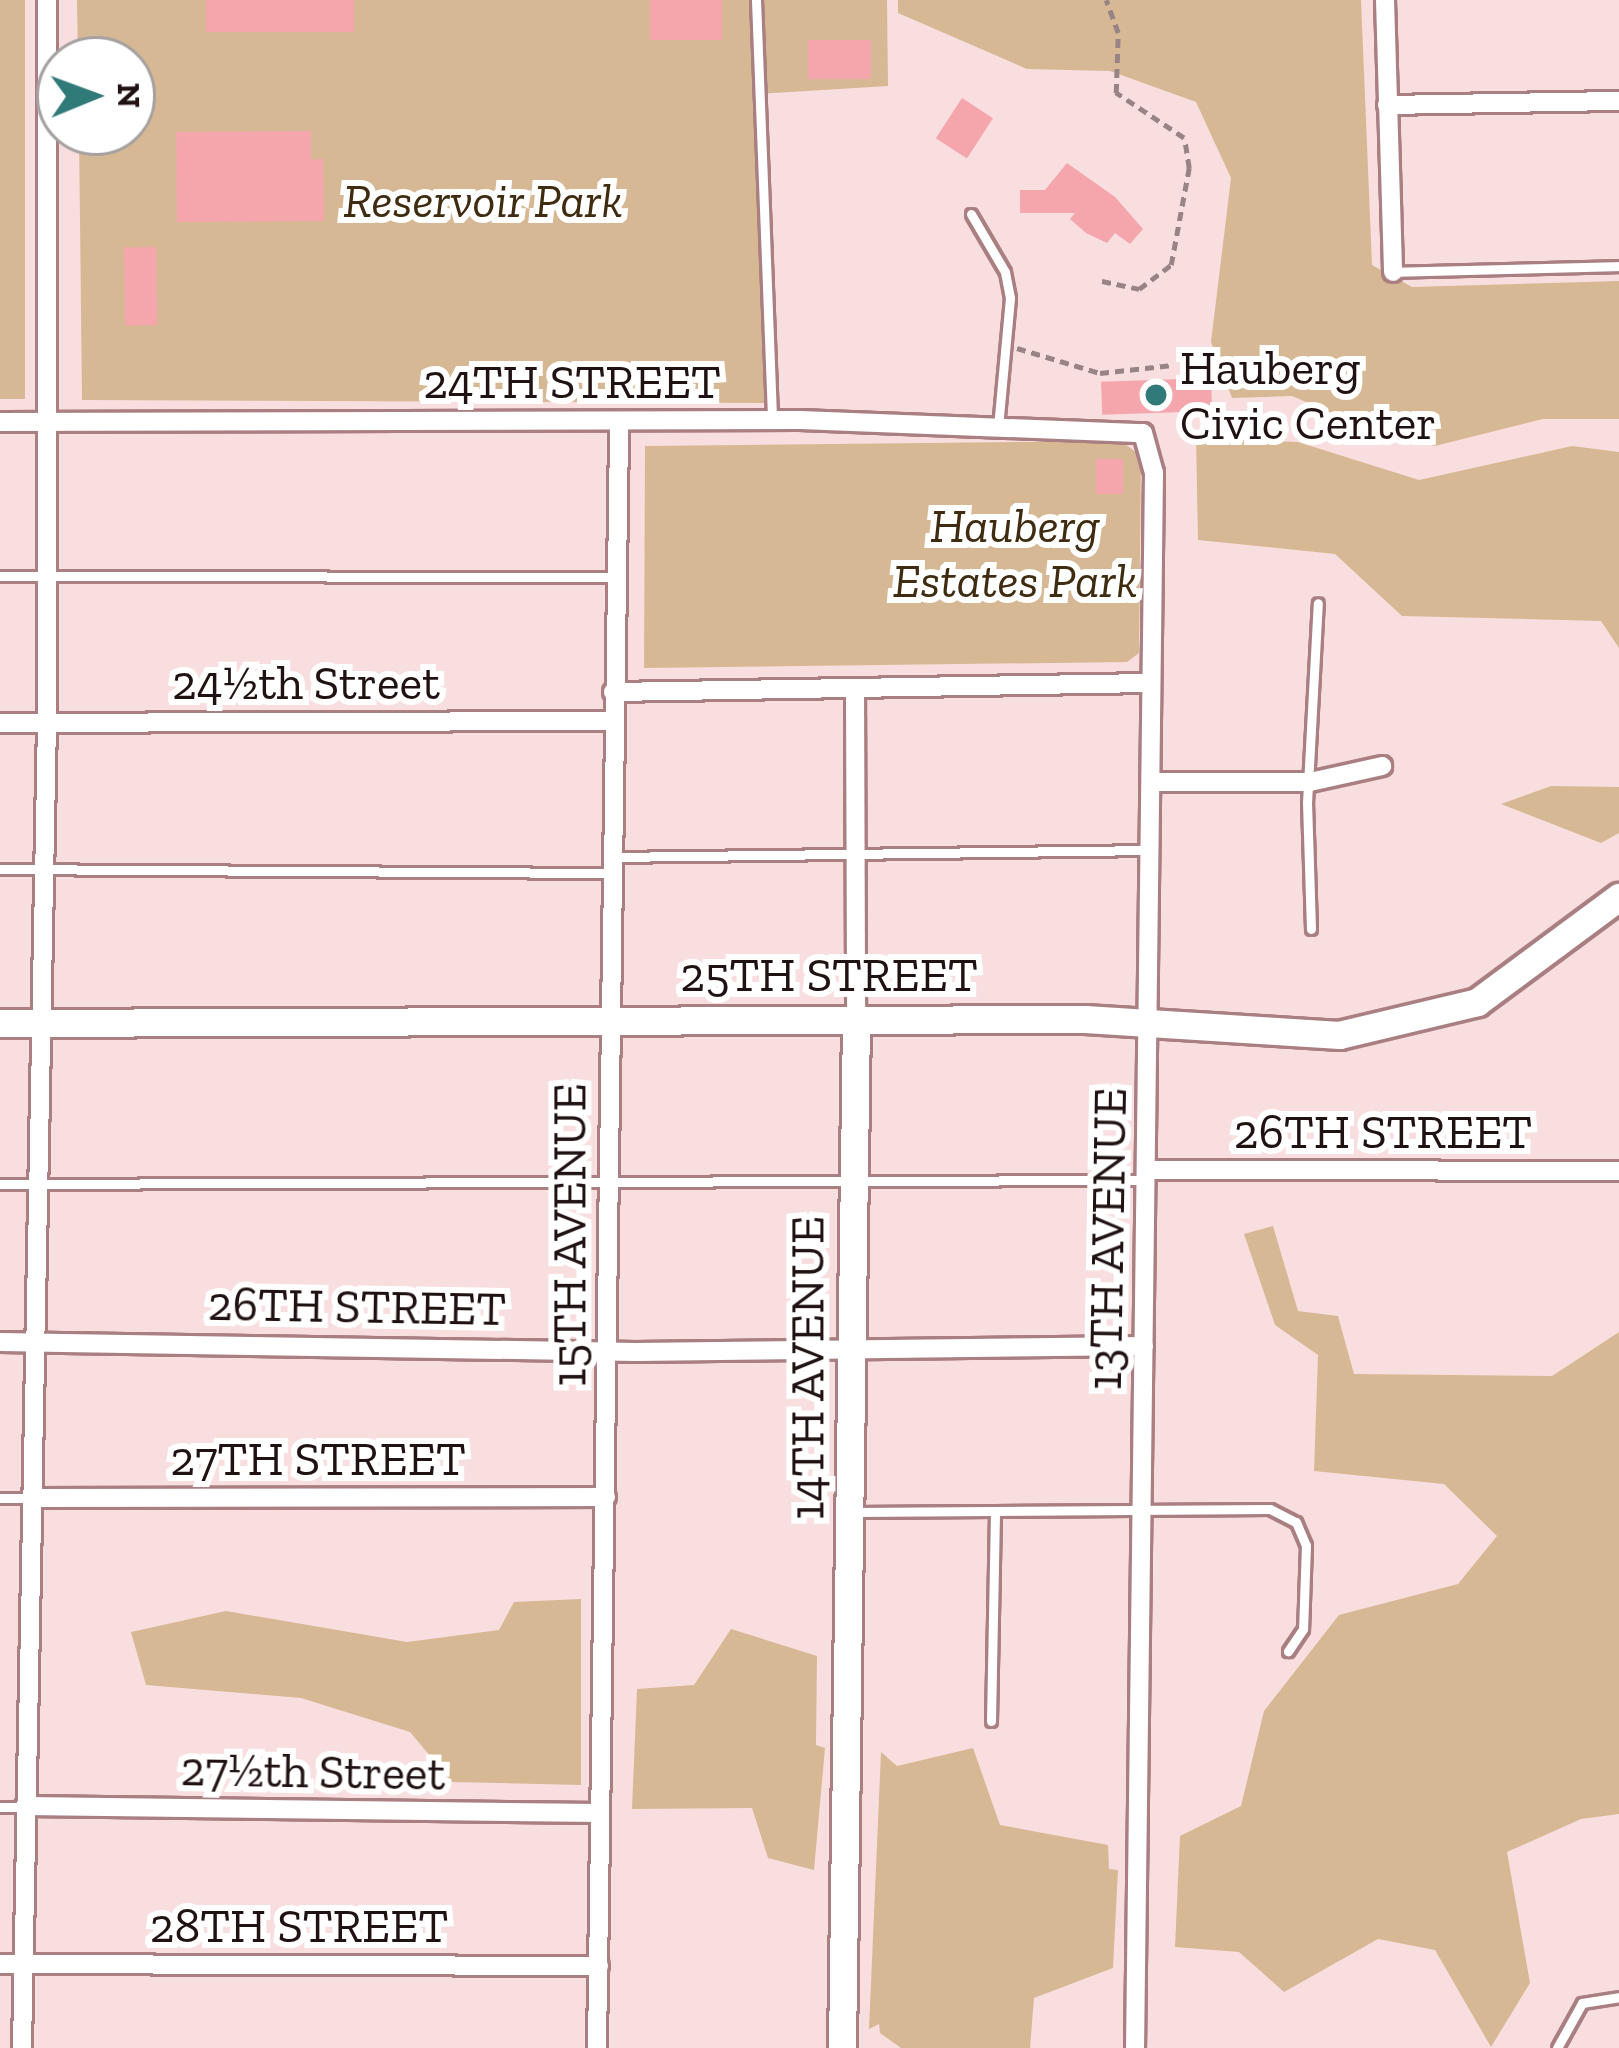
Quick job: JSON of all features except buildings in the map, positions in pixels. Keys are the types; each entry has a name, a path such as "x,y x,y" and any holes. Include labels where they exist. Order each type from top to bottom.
{"street":[{"path":"22,2048 49,576 47,0"},
{"path":"1385,0 1394,272"},
{"path":"1388,105 1619,101"},
{"name":"24TH STREET","path":"0,422 772,420 1144,433"},
{"name":"15TH AVENUE","path":"597,2048 619,422"},
{"name":"13TH AVENUE","path":"1135,2048 1154,473 1144,433"},
{"path":"613,692 1151,683"},
{"name":"14TH AVENUE","path":"842,2048 856,1019 855,688"},
{"name":"24½th Street","path":"0,723 612,721"},
{"path":"1151,782 1310,782 1382,766"},
{"name":"25TH STREET","path":"0,1023 1149,1020 1339,1035 1439,1015 1507,986 1619,897"},
{"name":"26TH STREET","path":"1146,1175 1619,1171"},
{"name":"26TH STREET","path":"0,1342 607,1350 1144,1346"},
{"name":"27TH STREET","path":"31,1498 606,1497"},
{"name":"27½th Street","path":"25,1807 600,1814"},
{"name":"28TH STREET","path":"0,1964 598,1966"}],"lane":[{"path":"756,0 772,420"},
{"path":"971,214 1005,272 1006,343 998,427"},
{"path":"1394,272 1619,266"},
{"path":"0,576 615,577"},
{"path":"1311,929 1310,782 1318,603"},
{"path":"0,869 611,865 854,853 1151,850"},
{"path":"0,1184 608,1187 1146,1175"},
{"path":"0,1498 31,1498"},
{"path":"851,1512 1142,1514 1270,1509 1296,1522 1306,1545 1303,1629 1288,1652"},
{"path":"991,1721 995,1515"},
{"path":"0,1807 25,1807"},
{"path":"1557,2048 1582,2003 1619,1997"}],"path":[{"path":"1102,281 1139,289 1171,265 1189,168 1184,138 1116,93 1118,33 1106,0"},
{"path":"1006,343 1100,374 1173,365"}],"green space":[{"path":"0,0 25,0 25,399 0,399"},
{"name":"Reservoir Park","path":"77,0 887,0 888,86 759,94 769,403 82,400 79,156 156,156 156,36 78,36"},
{"path":"898,0 1361,0 1372,265 1412,287 1619,281 1619,419 1543,419 1435,446 1369,429 1292,396 1232,398 1211,342 1231,178 1196,102 1110,71 1027,69 898,13"},
{"path":"1196,438 1298,442 1419,480 1572,446 1619,452 1619,648 1601,621 1402,616 1335,554 1198,540"},
{"name":"Hauberg Estates Park","path":"1121,441 1141,456 1139,653 1127,662 644,668 645,446"},
{"path":"1551,786 1619,787 1619,833 1601,843 1501,804"},
{"path":"1273,1226 1298,1311 1338,1316 1354,1374 1552,1376 1619,1332 1619,1814 1581,1819 1507,1852 1530,1983 1491,2047 1435,1950 1378,1939 1284,1992 1239,1952 1175,1947 1180,1836 1241,1806 1264,1711 1339,1615 1458,1584 1497,1536 1444,1484 1314,1471 1318,1355 1275,1325 1244,1234"},
{"path":"581,1599 581,1785 452,1782 410,1732 301,1698 146,1685 131,1632 226,1611 407,1642 499,1630 514,1602"},
{"path":"731,1629 817,1656 816,1745 825,1748 814,1870 768,1858 752,1808 632,1809 637,1689 694,1685"},
{"path":"973,1748 1000,1825 1108,1845 1109,1869 1118,1870 1113,1968 1034,1998 1030,2048 901,2048 880,2033 879,2024 869,2029 881,1752 897,1766"}],"place":[{"name":"Hauberg Civic Center","path":"1156,395"}]}
